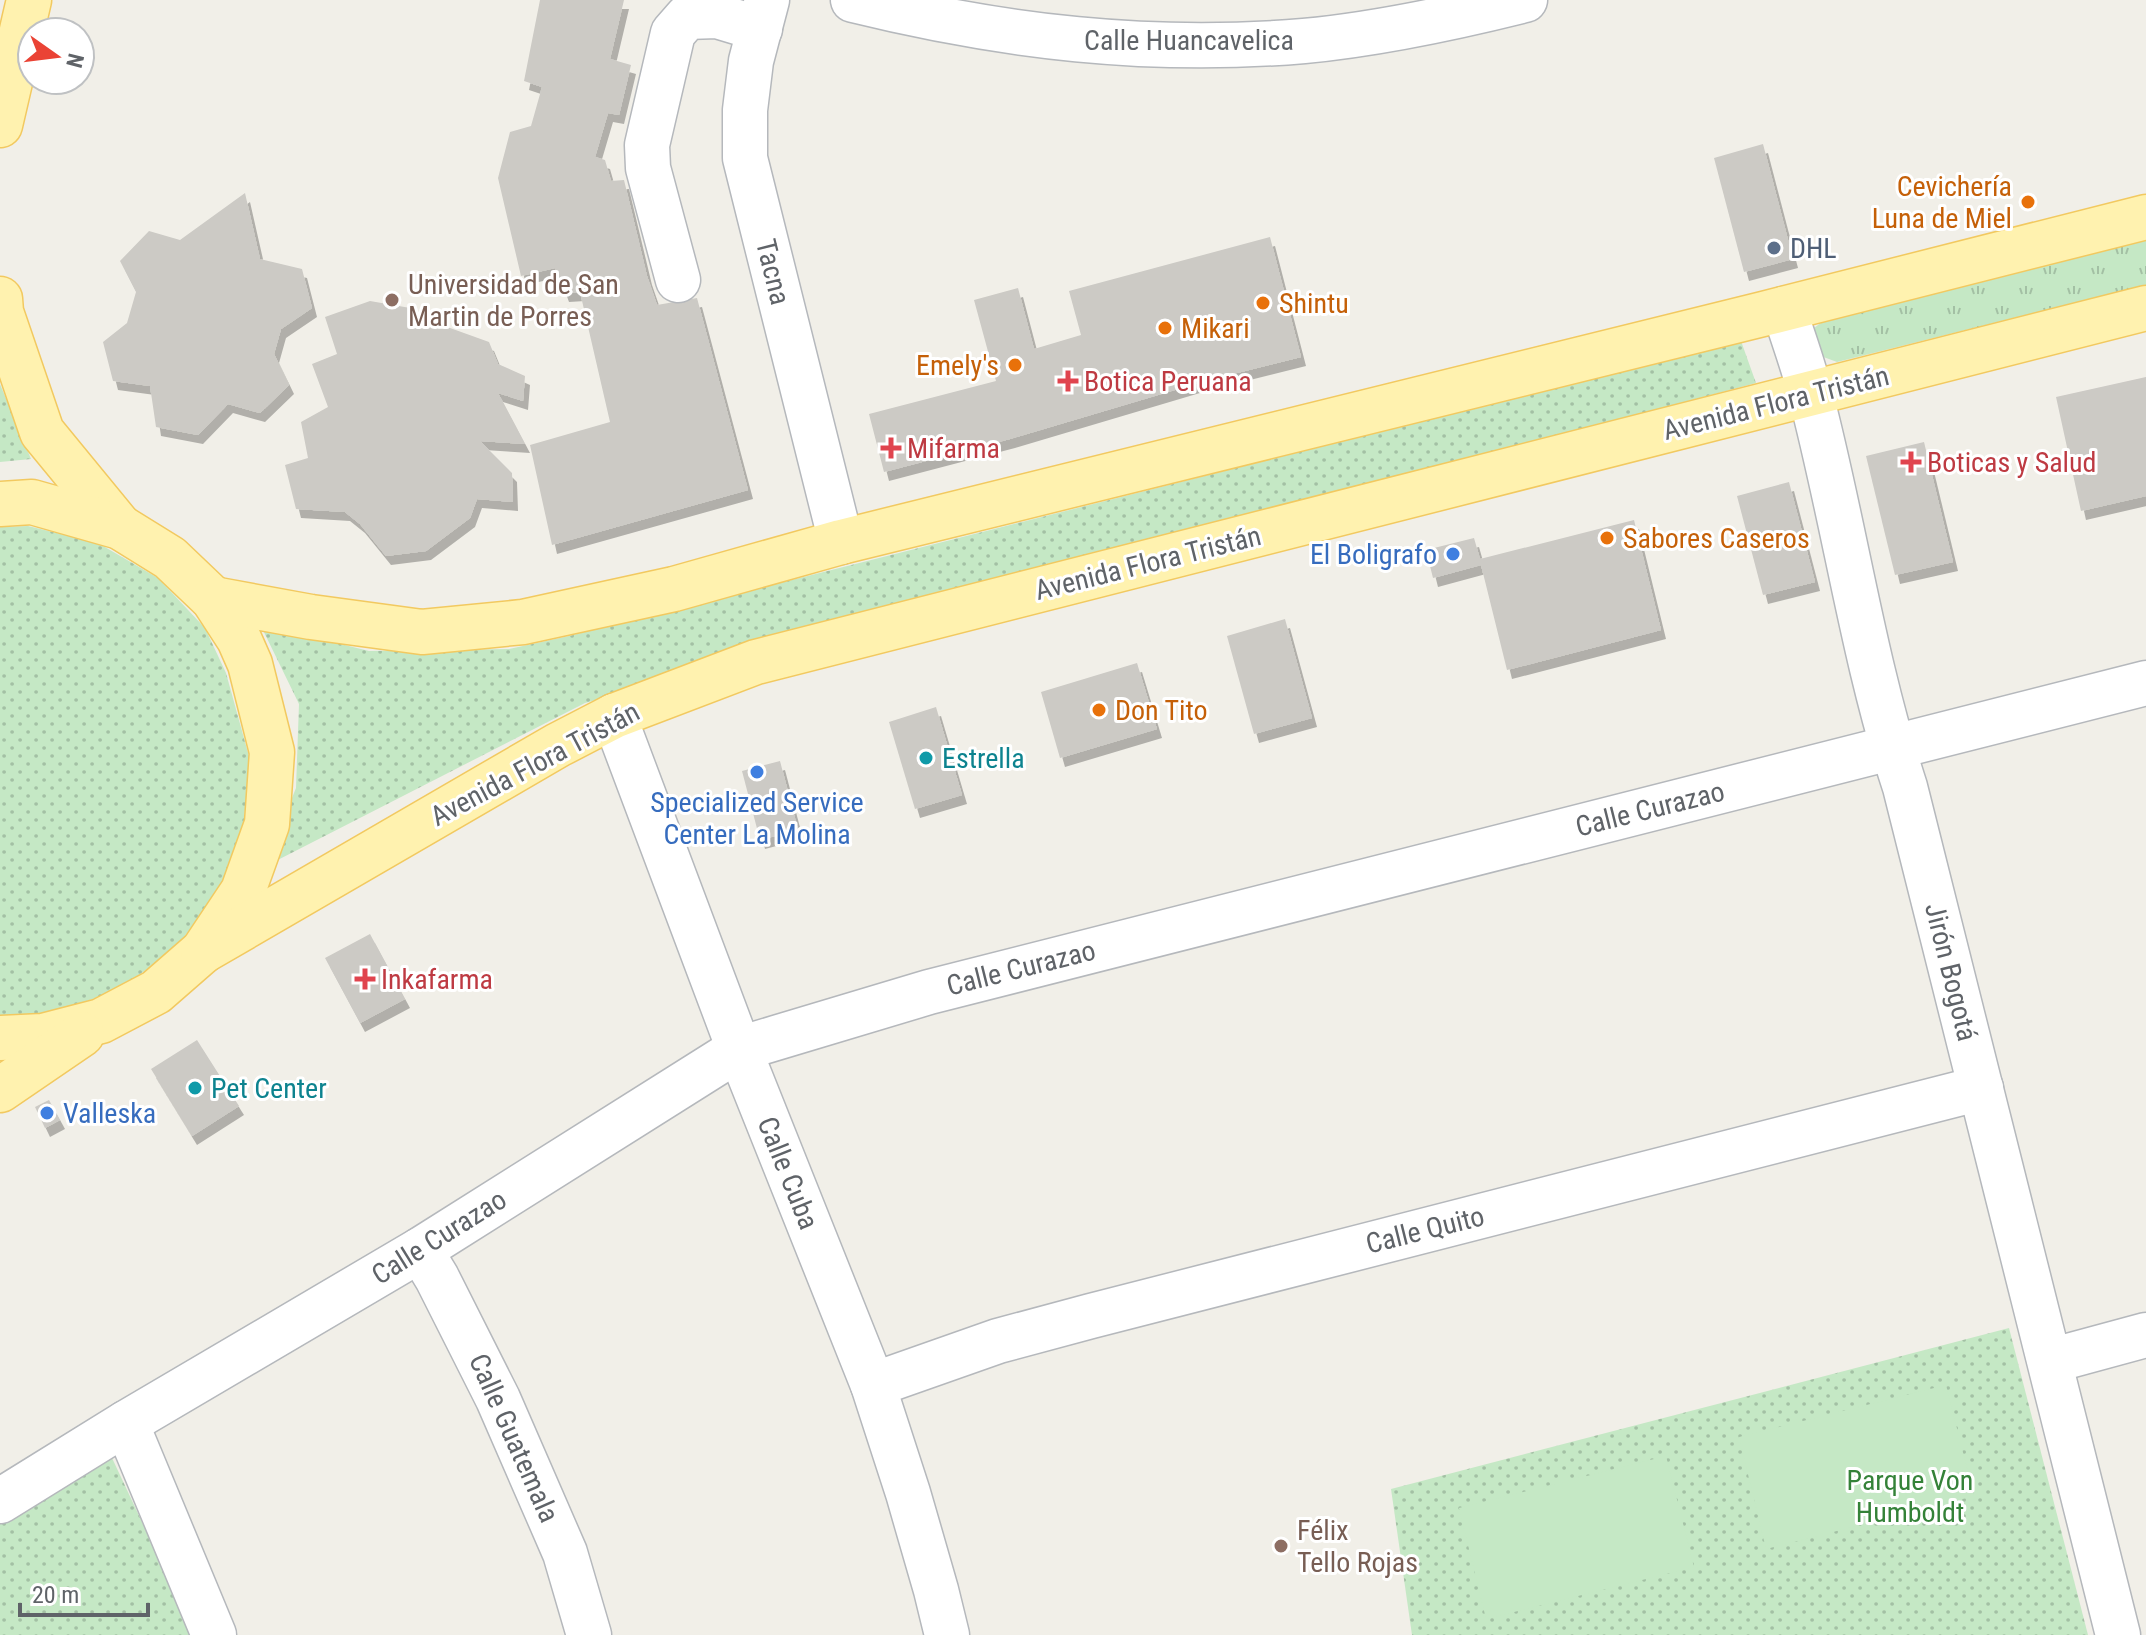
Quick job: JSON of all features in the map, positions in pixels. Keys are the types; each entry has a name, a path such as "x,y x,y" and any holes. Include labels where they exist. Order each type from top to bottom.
{"main road":[{"path":"0,125 29,0"},
{"path":"213,599 311,617 422,632 523,622 674,589 841,542 2146,217"},
{"path":"0,299 1,312 42,432 120,527"},
{"name":"Avenida Flora Tristán","path":"203,951 558,745 614,716 756,662 2146,308"},
{"path":"0,504 32,502 120,527 170,558 213,599 239,639 250,664 272,752 267,824 243,891 203,951 156,992 101,1021 0,1090"},
{"path":"0,1038 43,1036 101,1021"}],"street":[{"name":"Calle Huancavelica","path":"853,0 954,23 1022,34 1162,46 1306,41 1385,30 1525,0"},
{"path":"678,280 648,168 647,145 673,33 687,17 763,15"},
{"name":"Tacna","path":"763,15 751,61 745,110 745,158 841,542"},
{"name":"Jirón Bogotá","path":"1784,309 1811,394 1875,682 1905,787 2118,1635"},
{"name":"Calle Curazao","path":"0,1501 420,1250 739,1049 929,992 2146,683"},
{"name":"Calle Cuba","path":"614,716 739,1049 873,1385 908,1493 947,1635"},
{"name":"Calle Quito","path":"873,1385 998,1341 1060,1324 1981,1088"},
{"name":"Calle Guatemala","path":"420,1250 505,1413 565,1553 589,1635"},
{"path":"2050,1361 2146,1335"},
{"path":"126,1423 214,1635"}],"green space":[{"path":"2146,238 2146,285 1837,362 1810,352 1806,334 1826,319"},
{"path":"1741,341 1756,383 1050,572 585,703 264,867 296,788 299,704 260,624 369,651 509,649"},
{"path":"0,384 31,459 0,462"},
{"path":"28,526 98,543 158,578 205,628 226,673 250,760 243,830 217,895 173,951 116,991 49,1014 0,1016 0,527"},
{"name":"Parque Von Humboldt","path":"2009,1328 2088,1635 1412,1635 1391,1489"},
{"path":"1946,1385 1974,1496 1766,1549 1739,1437"},
{"path":"1666,1456 1694,1567 1486,1619 1459,1508"},
{"path":"112,1458 195,1635 0,1635 0,1524"}],"building":[{"path":"540,0 624,0 610,59 631,65 619,115 608,113 595,157 605,160 611,181 624,180 657,305 697,298 748,490 552,545 530,445 610,422 580,292 564,293 555,268 521,276 498,178 510,132 531,126 542,87 524,81"},
{"path":"1763,144 1793,259 1744,272 1714,158"},
{"path":"245,193 260,259 302,269 312,308 281,329 274,354 289,385 260,413 228,404 198,435 156,427 150,386 113,381 103,342 127,323 136,292 120,261 149,231 180,240"},
{"path":"1270,237 1301,357 884,472 869,414 996,381 974,300 1018,288 1034,349 1081,335 1069,291"},
{"path":"370,301 416,309 428,327 439,324 489,342 498,364 525,376 523,401 498,393 525,444 480,441 512,473 513,502 477,499 470,518 426,551 386,556 360,524 345,512 296,509 285,465 308,458 301,422 328,407 312,364 337,354 325,317"},
{"path":"2146,377 2146,496 2081,511 2056,397"},
{"path":"1924,442 1953,562 1895,575 1866,456"},
{"path":"1789,482 1815,582 1763,595 1737,496"},
{"path":"1634,520 1661,630 1507,670 1481,565 1433,578 1426,550 1474,538 1480,559"},
{"path":"1285,619 1312,718 1254,734 1227,636"},
{"name":"Don Tito","path":"1137,663 1157,729 1060,758 1041,692"},
{"name":"Estrella","path":"936,707 962,795 915,809 889,722"},
{"path":"780,761 798,830 760,840 742,771"},
{"name":"Inkafarma","path":"370,934 405,999 360,1023 325,958"},
{"name":"Pet Center","path":"197,1040 239,1106 192,1136 151,1069"},
{"name":"Valleska","path":"49,1100 60,1120 45,1128 35,1107"}],"place":[{"name":"Cevichería Luna de Miel","path":"2028,202"},
{"name":"DHL","path":"1774,248"},
{"name":"Universidad de San Martin de Porres","path":"392,300"},
{"name":"Shintu","path":"1263,303"},
{"name":"Mikari","path":"1165,328"},
{"name":"Emely's","path":"1015,365"},
{"name":"Botica Peruana","path":"1068,381"},
{"name":"Mifarma","path":"891,448"},
{"name":"Boticas y Salud","path":"1911,462"},
{"name":"Sabores Caseros","path":"1607,538"},
{"name":"El Boligrafo","path":"1453,554"},
{"name":"Don Tito","path":"1099,710"},
{"name":"Estrella","path":"926,758"},
{"name":"Specialized Service Center La Molina","path":"757,772"},
{"name":"Inkafarma","path":"365,979"},
{"name":"Pet Center","path":"195,1088"},
{"name":"Valleska","path":"47,1113"},
{"name":"Félix Tello Rojas","path":"1281,1546"}]}
